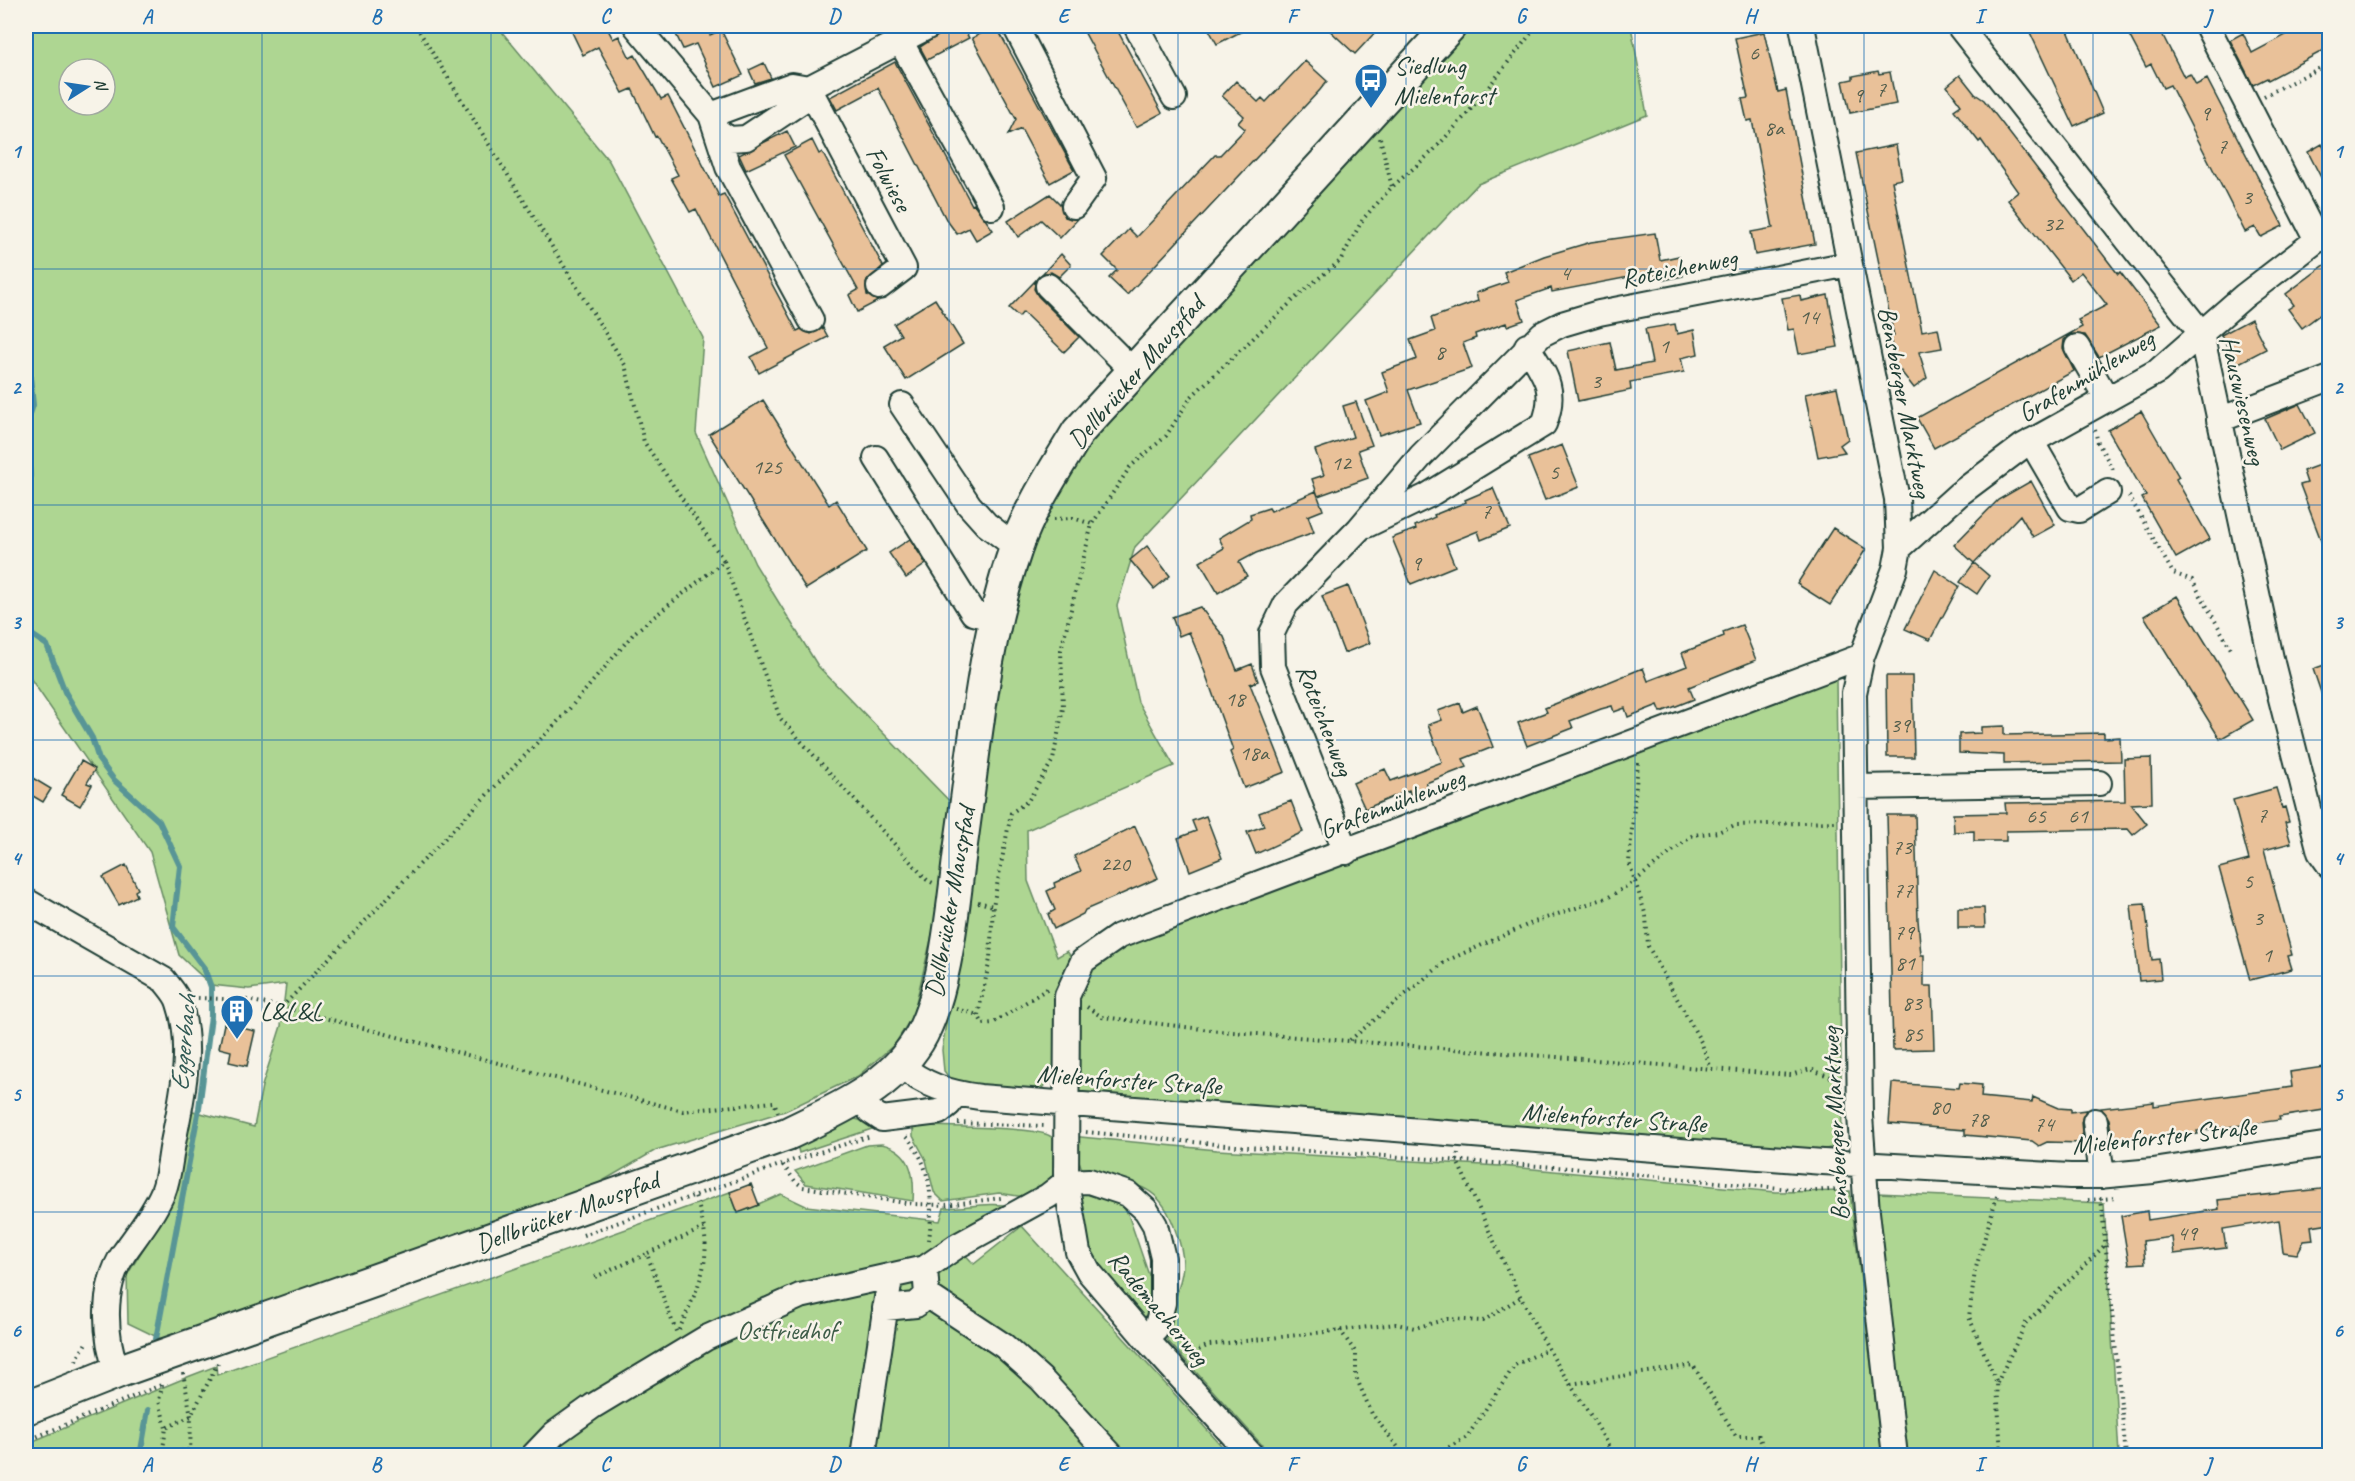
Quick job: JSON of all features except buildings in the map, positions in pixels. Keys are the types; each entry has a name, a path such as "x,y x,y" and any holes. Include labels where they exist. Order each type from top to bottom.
{"main road":[{"name":"Dellbrücker Mauspfad","path":"26,1408 117,1372 184,1367 787,1134 861,1097 900,1065 918,1040 929,1019 946,953 989,652 1016,547 1045,487 1078,432 1372,108 1440,29"}],"street":[{"path":"636,26 729,139 746,138 803,100 809,88 897,33 929,26"},
{"path":"1015,26 1094,178 1074,206"},
{"path":"1136,26 1174,97"},
{"name":"Bensberger Marktweg","path":"1802,26 1897,499 1899,548 1895,569 1862,656 1854,693 1858,1076 1864,1176 1895,1455"},
{"name":"Hauswiesenweg","path":"1959,26 2201,333 2272,663 2320,852 2330,866"},
{"path":"2206,26 2247,105 2323,234"},
{"path":"897,33 992,207"},
{"path":"715,124 792,85 809,88"},
{"name":"Folwiese","path":"809,88 904,268 879,287"},
{"path":"715,124 728,167 811,320"},
{"name":"Grafenmühlenweg","path":"1899,548 1959,494 2031,441 2158,371 2323,234"},
{"name":"Roteichenweg","path":"1346,852 1274,667 1272,633 1286,604 1359,529 1421,456 1527,346 1542,334 1562,324 1599,313 1849,264"},
{"path":"1048,285 1133,371"},
{"name":"Roteichenweg","path":"1359,529 1427,496 1544,424 1552,404 1544,373 1527,346"},
{"path":"2077,347 2099,404"},
{"path":"2219,420 2330,378"},
{"path":"902,405 969,505 986,524 1016,547"},
{"path":"2031,441 2070,508 2079,510 2117,486"},
{"path":"876,458 973,613 997,619"},
{"name":"Grafenmühlenweg","path":"1066,1104 1067,996 1083,961 1119,936 1862,656"},
{"path":"1856,787 2099,783"},
{"path":"26,901 164,980 179,1000 185,1031 187,1042 181,1100 164,1189 152,1215 122,1256 109,1284 107,1318 117,1372"},
{"name":"Mielenforster Straße","path":"900,1065 916,1078 954,1093 1066,1104 1460,1134 1864,1176 2100,1176 2153,1171 2330,1144"},
{"path":"861,1097 870,1111 882,1119 939,1112 949,1104 954,1093"},
{"name":"Rademacherweg","path":"1066,1104 1066,1182 1078,1252 1089,1272 1146,1339 1252,1455"},
{"path":"2095,1121 2100,1176"},
{"path":"533,1455 554,1434 680,1342 800,1296 890,1278 925,1268 957,1246 1048,1196 1066,1182 1089,1181 1128,1194 1146,1210 1155,1225 1163,1258 1163,1303 1156,1329 1146,1339"},
{"path":"925,1268 927,1295"},
{"path":"863,1455 890,1278"},
{"path":"885,1308 916,1305 927,1295"},
{"path":"927,1295 1004,1346 1041,1379 1112,1455"}],"path":[{"path":"417,26 625,365 644,442 724,561 780,718 927,880 936,885"},
{"path":"1537,26 1467,114 1432,152 1392,187 1363,219 1340,261 1303,291 1191,396 1166,436 1130,467 1092,524 1061,650 1063,708 1053,760 1028,801 1011,813 993,906 990,959 978,1015 983,1023 993,1023 1035,994 1075,979 1083,1004 1102,1017 1219,1031 1791,1075 1810,1069 1831,1077 1858,1076"},
{"path":"2247,105 2330,63"},
{"path":"1372,108 1392,187"},
{"path":"2099,404 2098,443 2117,486 2173,573 2192,580 2231,649"},
{"path":"1030,519 1073,518 1092,524"},
{"path":"282,1007 564,714 635,632 724,561"},
{"path":"1632,742 1638,759 1629,862 1646,916 1648,946 1701,1042 1711,1068"},
{"path":"1350,1040 1446,961 1534,922 1609,897 1635,881 1693,835 1718,832 1735,825 1856,822"},
{"path":"206,997 282,1007 683,1111 774,1102"},
{"path":"947,1122 1016,1124 1132,1138 1570,1168 1811,1191 1864,1176"},
{"path":"573,1239 783,1165 882,1133"},
{"path":"1460,1134 1457,1161 1521,1297 1548,1349 1599,1425 1613,1455"},
{"path":"903,1135 919,1155 925,1167 932,1205 925,1268"},
{"path":"783,1165 795,1181 803,1187 932,1205 993,1197 1003,1198 1026,1208"},
{"path":"2100,1176 2126,1455"},
{"path":"680,1342 706,1265 704,1228 695,1196"},
{"path":"1997,1196 1975,1271 1969,1317 1997,1383 2001,1455"},
{"path":"595,1277 704,1228"},
{"path":"1997,1383 2026,1323 2107,1243"},
{"path":"647,1254 680,1342"},
{"path":"1165,1361 1209,1345 1396,1324 1415,1328 1447,1319 1483,1321 1521,1297"},
{"path":"1340,1330 1356,1353 1356,1377 1372,1414 1405,1455"},
{"path":"74,1362 84,1350 89,1333"},
{"path":"1434,1455 1467,1437 1515,1365 1548,1349"},
{"path":"209,1366 229,1359"},
{"path":"166,1428 191,1416 218,1363"},
{"path":"1571,1384 1693,1365 1736,1436 1759,1436 1766,1455"},
{"path":"26,1441 162,1384 184,1367 191,1416 190,1453 163,1454 166,1428 159,1401 162,1384"}],"green space":[{"path":"26,26 497,26 609,161 703,338 696,433 755,564 818,666 961,813 913,1015 895,1044 858,1076 785,1111 656,1150 594,1186 402,1262 161,1339 128,1323 127,1275 158,1225 189,1110 254,1127 262,1086 281,1026 286,984 249,989 211,985 179,955 150,852 26,672"},
{"path":"1467,26 1631,26 1647,115 1478,184 1135,547 1117,606 1138,702 1174,766 1027,830 1028,881 1057,957 1067,951 1077,966 1060,1051 1054,1068 1039,1091 955,1085 944,1071 942,1050 1000,665 1022,570 1040,523 1088,445 1120,406"},
{"path":"1836,678 1842,1145 1822,1150 1080,1095 1074,1091 1074,1027 1080,994 1093,968 1124,946"},
{"path":"848,1117 881,1126 799,1153 796,1141"},
{"path":"926,1126 1010,1129 1050,1136 1056,1142 1057,1170 1045,1184 1024,1197 999,1193 943,1201 934,1192 926,1160 913,1136 913,1128"},
{"path":"1070,1136 1217,1150 1500,1166 1776,1192 1850,1191 1882,1455 1271,1455 1167,1340 1183,1263 1178,1237 1162,1203 1143,1188 1088,1174 1082,1169"},
{"path":"882,1144 899,1152 909,1165 913,1182 913,1201 806,1184 795,1171 867,1145"},
{"path":"1085,1188 1121,1204 1128,1214 1154,1290 1149,1318 1143,1317 1087,1253 1073,1190"},
{"name":"Ostfriedhof","path":"730,1192 738,1213 781,1194 806,1206 940,1221 944,1208 988,1205 1012,1207 955,1244 974,1264 1022,1226 1230,1455 26,1456 26,1444 216,1366 217,1375"},
{"path":"1877,1193 2104,1203 2119,1455 1908,1455"}],"waterway":[{"name":"Eggerbach","path":"26,337 33,405 26,426"},
{"name":"Eggerbach","path":"26,439 30,475 26,499"},
{"name":"Eggerbach","path":"26,631 47,645 65,692 92,738 99,760 114,780 159,821 180,866 173,927 204,968 211,987 211,1016 199,1108 156,1339"},
{"name":"Eggerbach","path":"140,1456 148,1410"}],"place":[{"name":"Siedlung Mielenforst","path":"1371,109"},
{"name":"L&L&L","path":"237,1040"}]}
